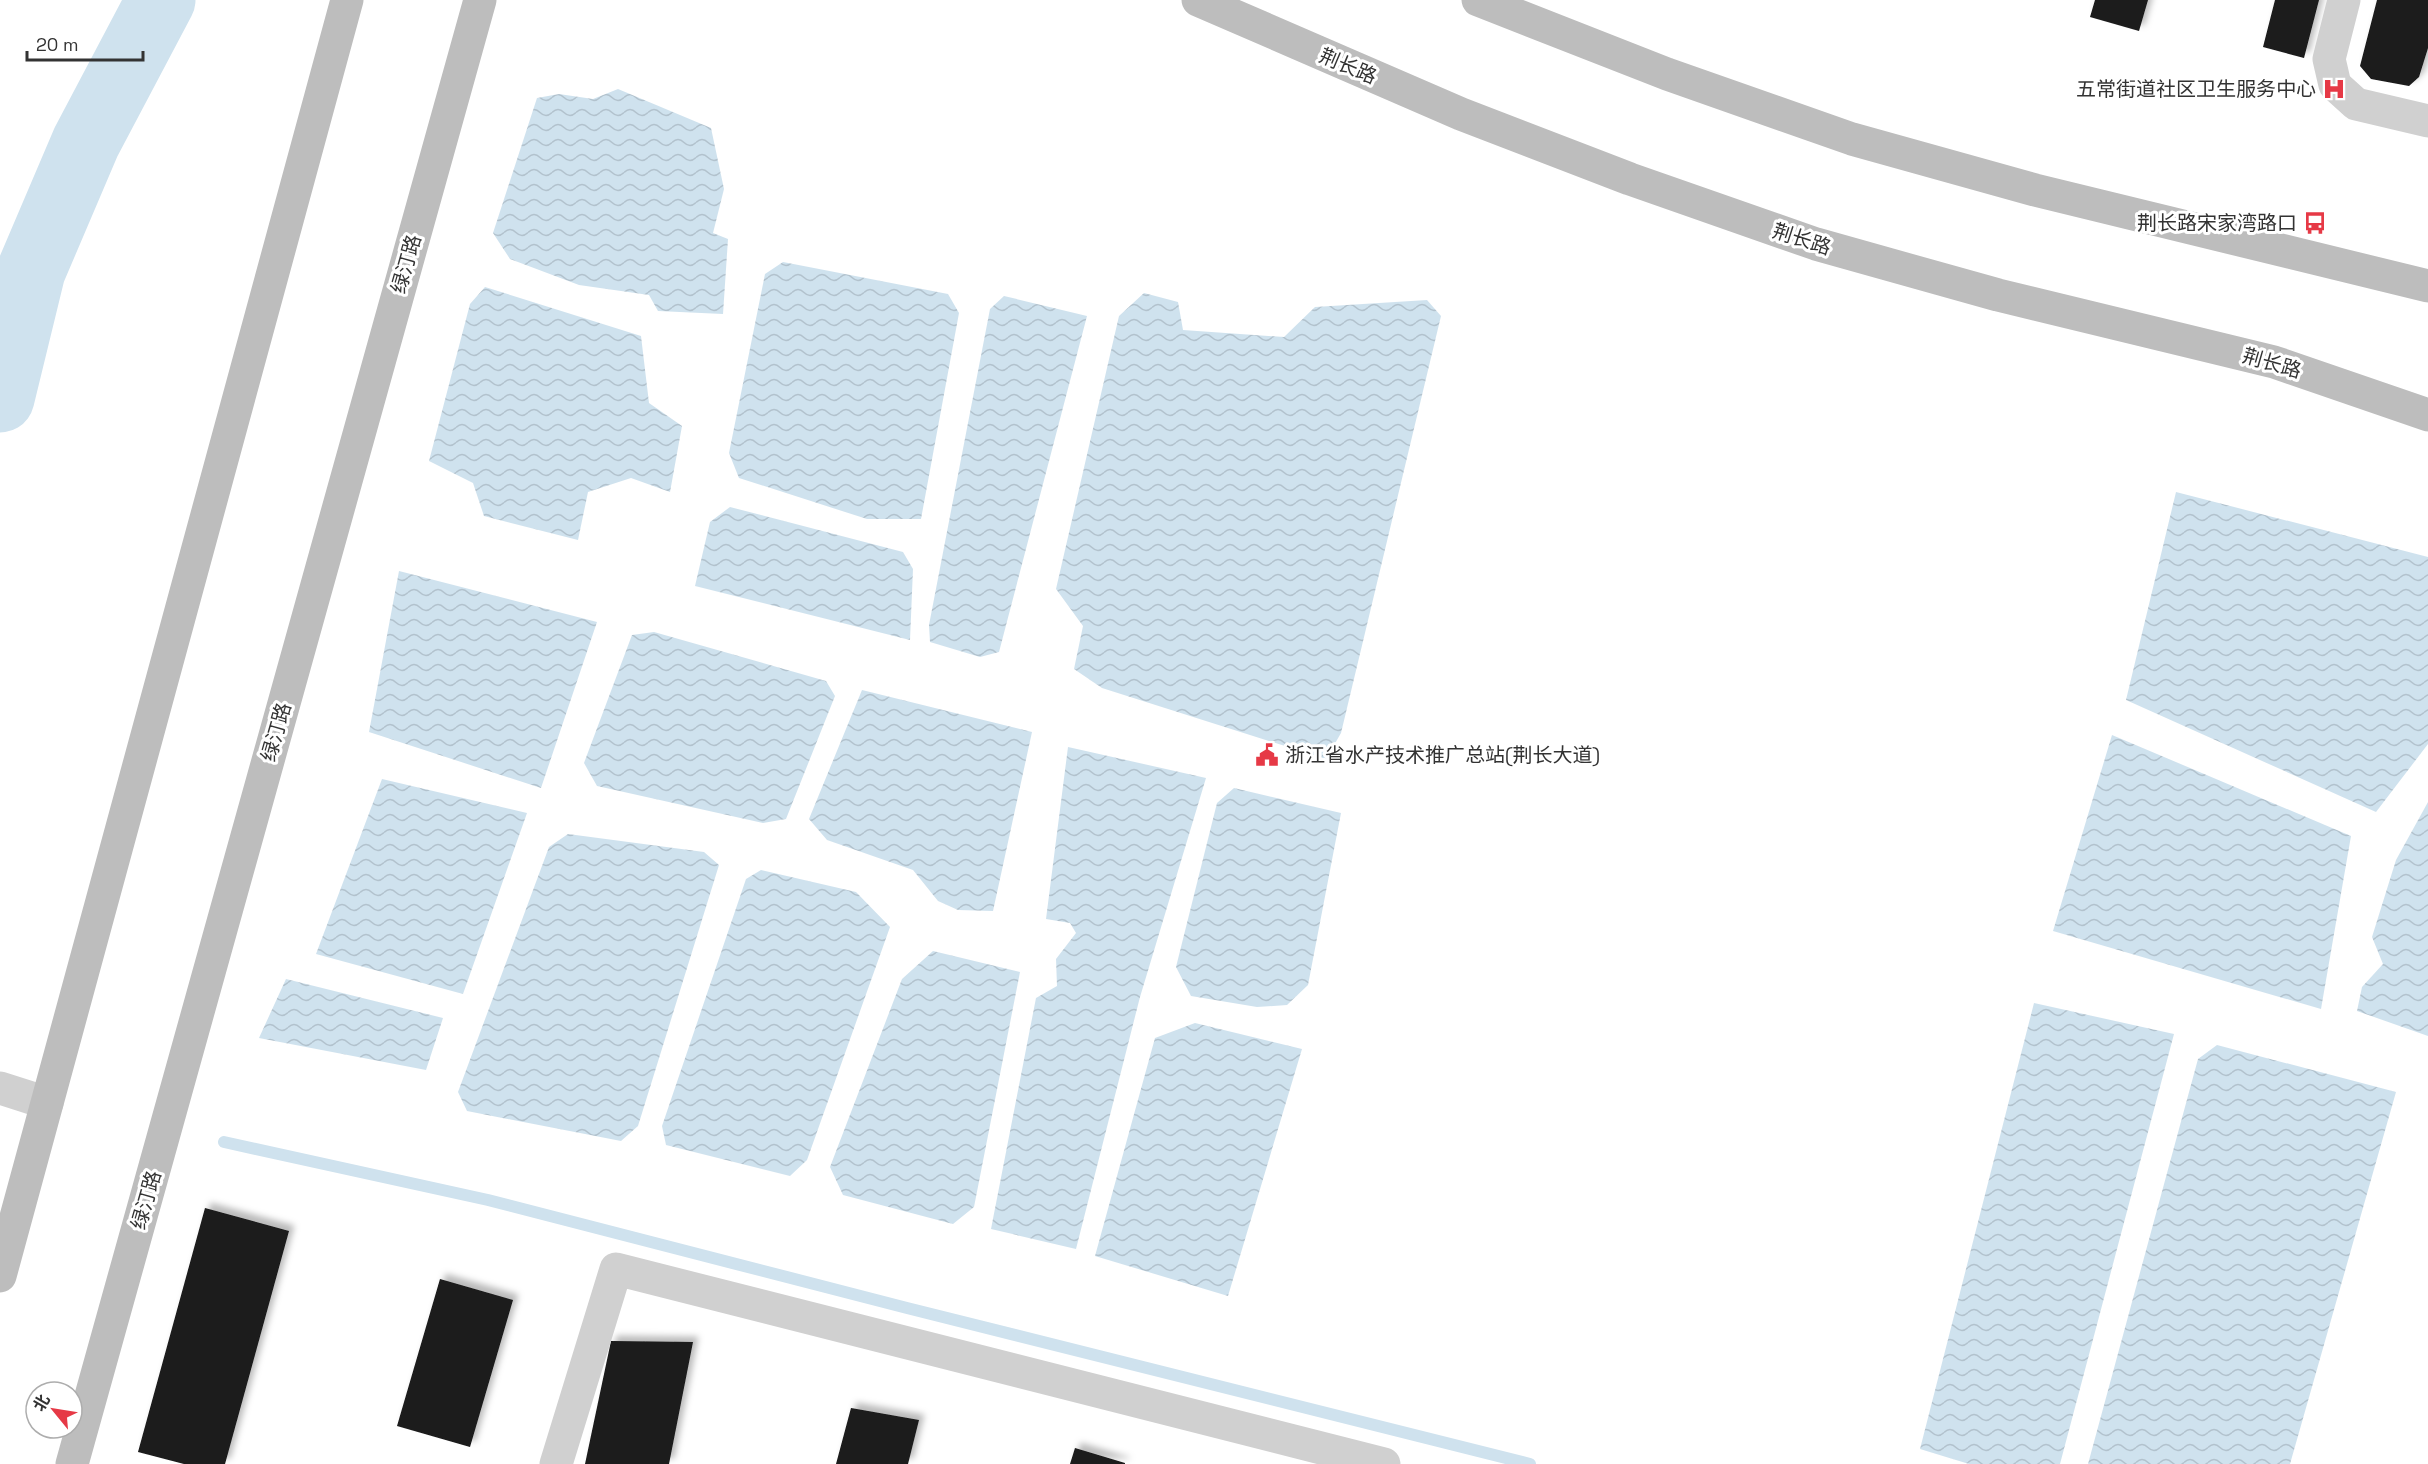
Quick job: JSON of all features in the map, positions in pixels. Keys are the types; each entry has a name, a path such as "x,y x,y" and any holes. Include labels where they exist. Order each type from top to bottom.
{"main road":[{"path":"0,1276 347,0"},
{"name":"绿汀路","path":"72,1464 480,0"},
{"name":"荆长路","path":"1198,0 1461,114 1630,179 1816,244 1998,295 2274,362 2428,415"},
{"path":"1478,0 1667,74 1852,140 2035,190 2428,286"}],"street":[{"path":"2344,0 2329,59 2335,86 2356,104 2428,121"},
{"path":"0,1088 47,1102"},
{"path":"556,1464 616,1269 1384,1464"}],"water":[{"path":"618,89 711,128 724,189 713,233 728,239 723,314 658,311 649,295 579,285 510,259 493,233 537,98 559,94 593,99"},
{"path":"783,262 948,294 959,313 921,519 867,519 739,478 729,453 765,274"},
{"path":"485,287 641,336 649,403 682,426 670,492 631,478 588,492 578,540 484,516 473,483 429,461 470,304"},
{"path":"1144,293 1178,302 1183,330 1284,337 1315,307 1427,300 1441,316 1341,733 1326,759 1102,688 1074,669 1083,626 1056,589 1119,316"},
{"path":"1004,296 1087,316 999,652 980,657 930,642 929,625 990,309"},
{"path":"2176,492 2428,557 2428,744 2376,812 2126,700"},
{"path":"730,507 903,552 913,569 910,640 695,586 710,522"},
{"path":"399,571 597,622 541,788 369,732"},
{"path":"654,632 826,681 835,696 786,819 763,823 597,786 584,763 632,635"},
{"path":"862,690 1032,732 993,911 958,910 938,901 913,870 827,840 809,819"},
{"path":"2112,735 2351,836 2321,1009 2053,931"},
{"path":"1068,747 1206,778 1140,997 1076,1249 991,1229 1036,998 1057,986 1056,959 1076,933 1070,923 1046,919"},
{"path":"382,779 527,813 463,994 316,954"},
{"path":"1234,788 1341,813 1308,985 1287,1005 1257,1007 1191,996 1176,967 1217,803"},
{"path":"2428,802 2428,1036 2357,1011 2362,987 2383,964 2372,937 2396,860"},
{"path":"568,834 704,852 719,865 638,1126 621,1141 467,1111 458,1092 549,847"},
{"path":"761,870 856,892 890,927 807,1160 790,1176 666,1145 662,1126 746,879"},
{"path":"933,951 1020,972 974,1207 953,1224 843,1195 830,1167 902,979"},
{"path":"286,979 443,1018 426,1070 259,1038"},
{"path":"2034,1003 2174,1034 2060,1464 1969,1464 1920,1449"},
{"path":"1195,1023 1302,1049 1228,1296 1095,1256 1155,1038"},
{"path":"2217,1045 2396,1092 2290,1464 2088,1464 2198,1059"}],"building":[{"path":"2095,0 2148,0 2139,31 2090,17"},
{"path":"2275,0 2319,0 2304,58 2263,47"},
{"path":"2377,0 2428,0 2428,48 2419,77 2409,86 2371,79 2360,66"},
{"path":"205,1208 289,1231 225,1464 184,1464 138,1452"},
{"path":"440,1279 513,1300 470,1447 397,1426"},
{"path":"611,1341 693,1342 669,1464 585,1464"},
{"path":"851,1408 919,1420 908,1464 836,1464"},
{"path":"1075,1448 1125,1463 1125,1464 1070,1464"}],"waterway":[{"path":"0,398 31,271 86,142 161,0"},
{"path":"224,1142 488,1200 1530,1464"}],"place":[{"name":"五常街道社区卫生服务中心","path":"2334,89"},
{"name":"荆长路宋家湾路口","path":"2315,223"},
{"name":"浙江省水产技术推广总站(荆长大道)","path":"1267,755"}]}
